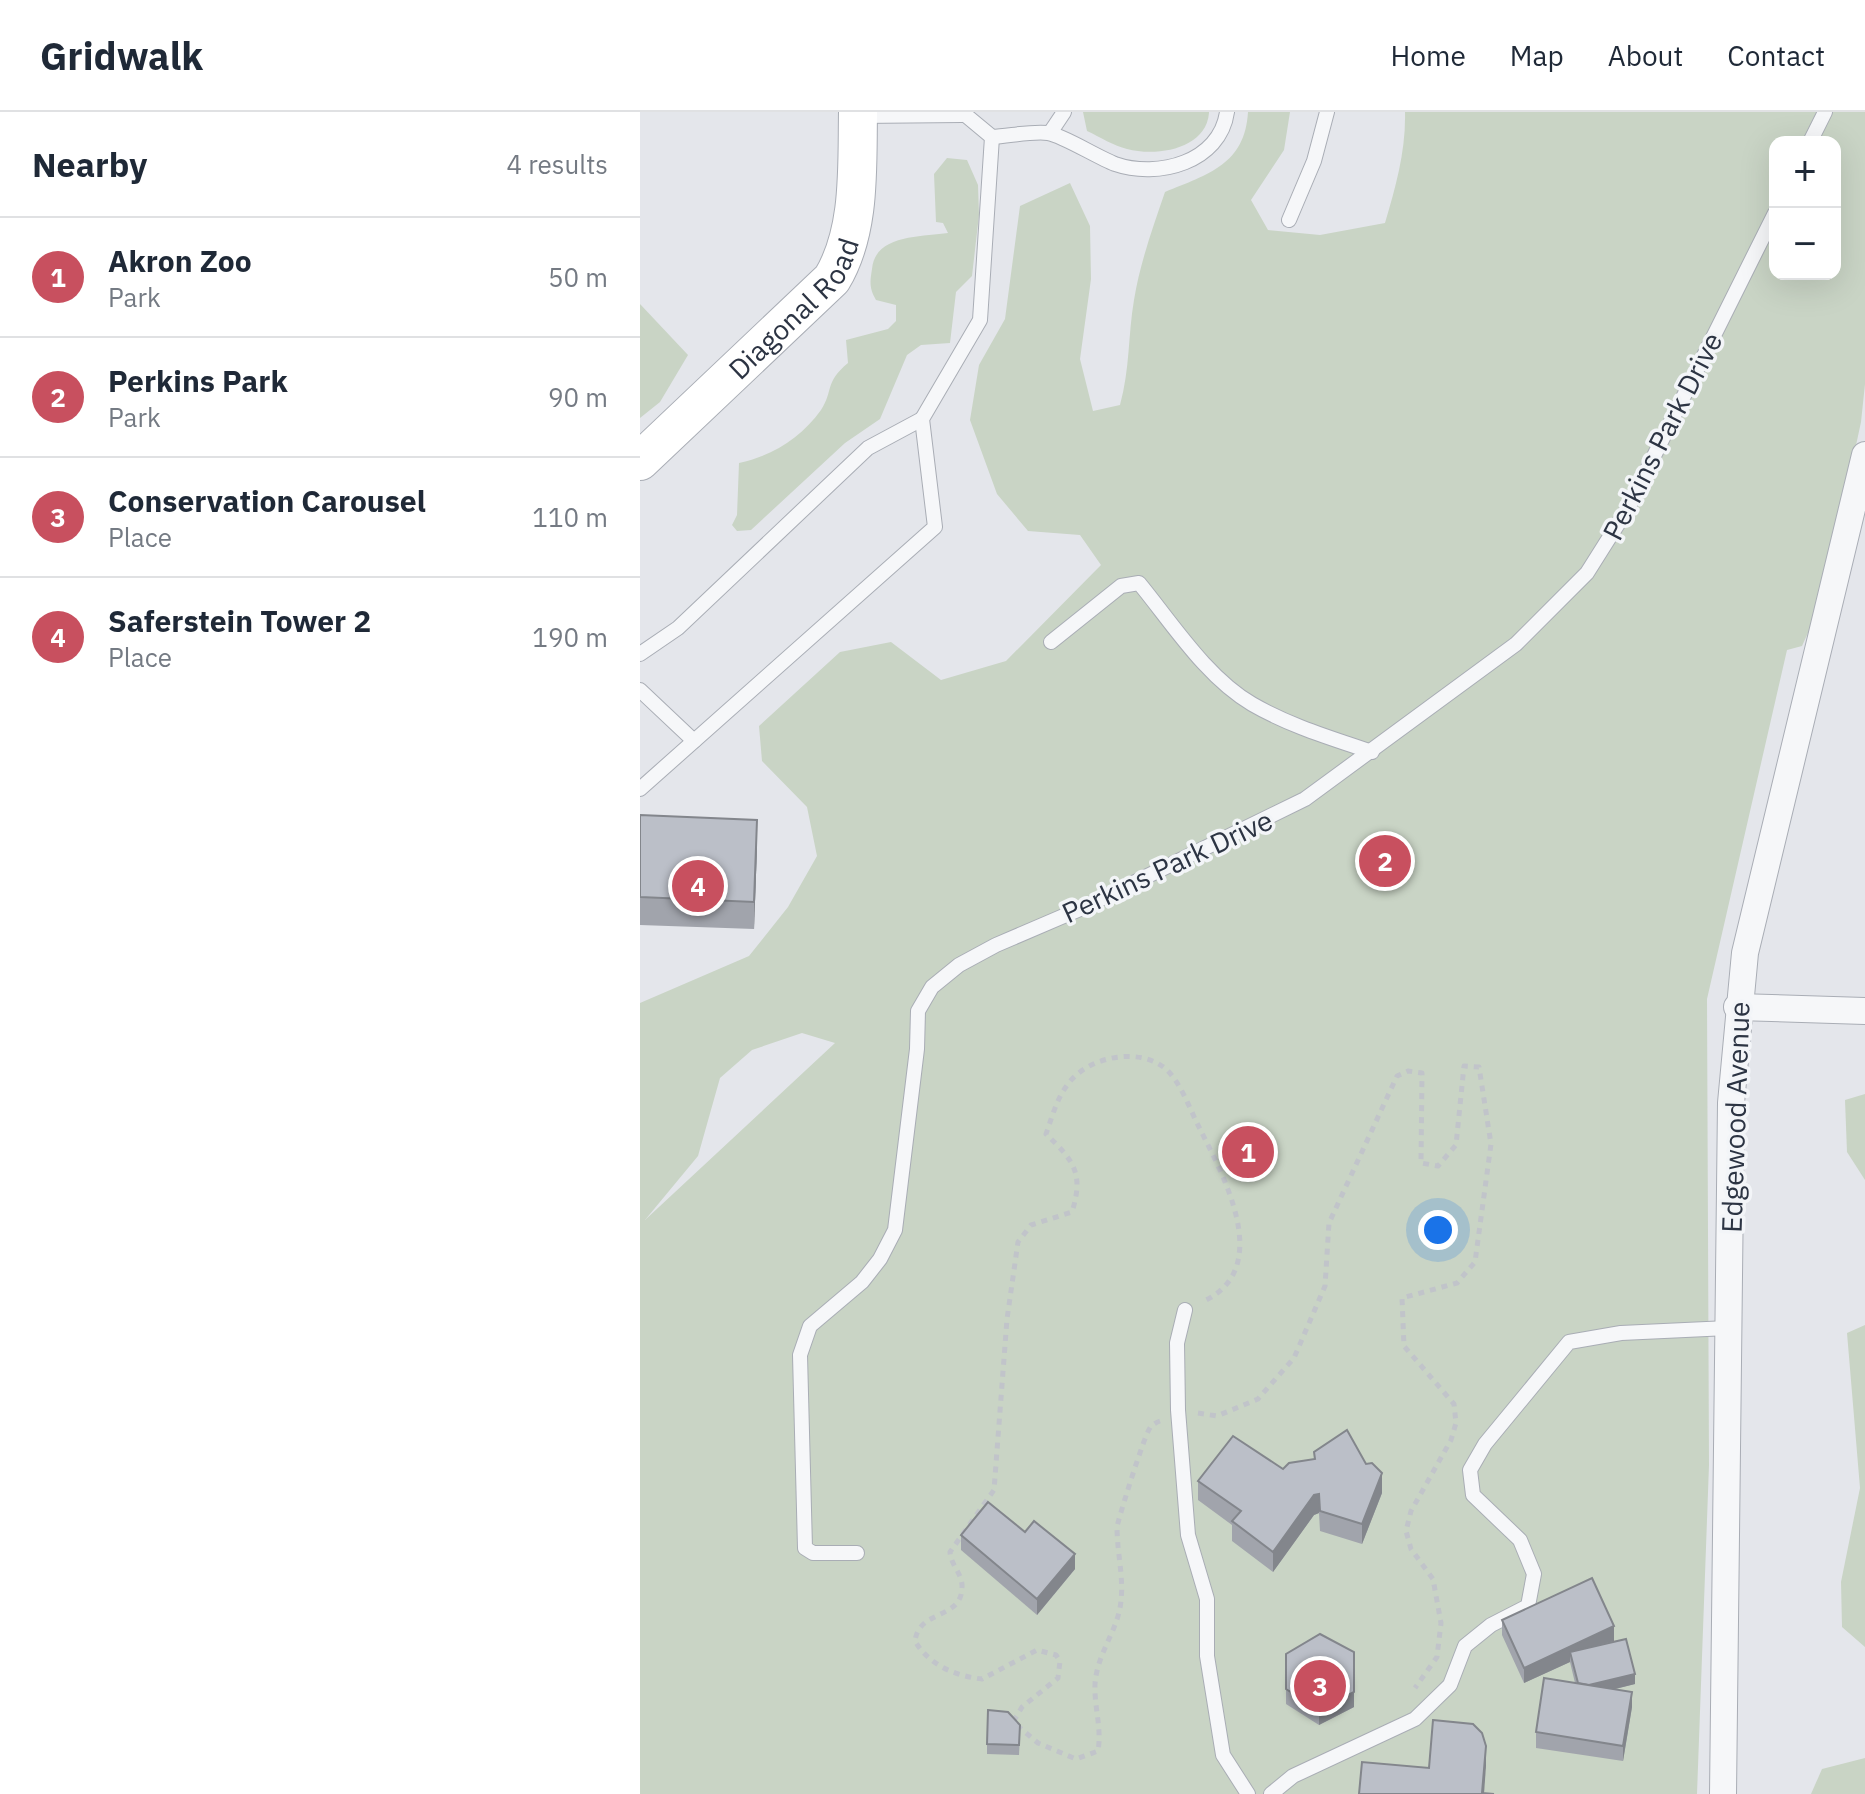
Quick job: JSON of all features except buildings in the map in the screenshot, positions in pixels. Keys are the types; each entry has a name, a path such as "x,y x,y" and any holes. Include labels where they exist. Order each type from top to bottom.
{"street":[{"name":"Diagonal Road","path":"640,461 832,279 845,257 850,235 858,114"},
{"name":"Edgewood Avenue","path":"1723,1794 1731,1103 1737,1007 1745,953 1865,455"},
{"path":"1737,1007 1865,1011"}],"lane":[{"path":"1050,133 1064,112"},
{"path":"858,114 962,113 992,137 1050,133 1119,165 1163,169 1199,157 1218,139 1227,112"},
{"path":"1289,220 1309,175 1327,112"},
{"path":"1813,136 1825,112"},
{"path":"640,654 678,628 868,448 922,419 980,320 992,137"},
{"name":"Perkins Park Drive","path":"857,1553 813,1553 805,1548 800,1355 810,1326 862,1282 880,1259 895,1230 917,1049 918,1011 932,987 959,965 996,945 1261,823 1305,799 1516,644 1587,573 1628,508 1769,225"},
{"path":"640,789 935,527 922,419"},
{"path":"1051,642 1121,586 1139,583 1203,661 1249,702 1298,727 1372,752"},
{"path":"640,690 694,741"},
{"path":"1185,1310 1177,1343 1178,1410 1188,1535 1207,1599 1207,1656 1223,1755 1248,1794"},
{"path":"1271,1794 1293,1776 1415,1719 1450,1685 1465,1646 1491,1625 1528,1606 1534,1574 1520,1540 1473,1495 1470,1470 1485,1444 1569,1342 1621,1333 1728,1328"}],"path":[{"path":"1185,1310 1227,1286 1235,1273 1240,1235 1235,1209 1220,1168 1167,1070 1144,1058 1129,1056 1096,1063 1069,1083 1046,1134 1073,1159 1077,1179 1072,1212 1031,1225 1018,1242 1007,1319 994,1490 950,1552 950,1561 962,1582 961,1595 951,1610 925,1620 917,1628 915,1641 921,1651 951,1672 982,1679 1037,1650 1056,1655 1060,1661 1058,1678 1022,1707 1013,1722 1038,1743 1076,1759 1098,1751 1100,1730 1095,1683 1098,1661 1120,1611 1123,1586 1117,1524 1150,1426 1178,1410 1217,1416 1258,1399 1294,1358 1325,1286 1329,1223 1397,1076 1408,1071 1422,1073 1421,1163 1438,1166 1456,1145 1464,1066 1479,1067 1491,1144 1475,1262 1457,1283 1402,1298 1404,1346 1454,1404 1456,1423 1451,1440 1411,1511 1406,1531 1411,1549 1433,1579 1441,1623 1437,1657 1411,1693 1402,1725"}],"green space":[{"path":"1083,112 1209,113 1206,125 1190,142 1178,148 1152,152 1122,148 1087,131"},
{"path":"1248,112 1290,112 1284,150 1251,200 1268,230 1320,235 1385,223 1402,154 1405,112 1865,112 1865,384 1861,422 1840,520 1812,624 1802,646 1787,650 1707,999 1709,1465 1697,1794 640,1794 640,1003 749,956 788,907 817,856 807,807 762,761 759,726 840,652 891,642 941,680 1006,661 1101,565 1080,535 1028,531 997,494 970,420 979,365 1005,319 1020,206 1070,183 1090,226 1091,279 1080,359 1093,411 1120,405 1137,286 1165,192 1222,165 1240,144","holes":["802,1033 835,1043 645,1220 698,1156 720,1078 752,1050"]},
{"path":"947,158 967,160 978,185 979,215 972,276 956,292 950,343 921,345 907,355 880,419 845,443 751,530 737,531 732,525 737,515 739,463 763,456 785,444 813,420 825,403 835,376 848,363 846,340 888,329 896,321 896,305 876,300 872,292 872,269 881,249 901,239 948,233 943,223 936,222 934,174"},
{"path":"640,304 688,355 660,402 640,418"},
{"path":"1865,1094 1865,1180 1847,1152 1845,1100"},
{"path":"1865,1325 1865,1647 1842,1627 1841,1582 1860,1488 1847,1333"},
{"path":"1865,1758 1865,1794 1811,1794 1822,1769"}],"place":[{"name":"Perkins Park","path":"1385,861"},
{"name":"Saferstein Tower 2","path":"698,886"},
{"name":"Akron Zoo","path":"1248,1152"},
{"name":"Conservation Carousel","path":"1320,1686"}]}
